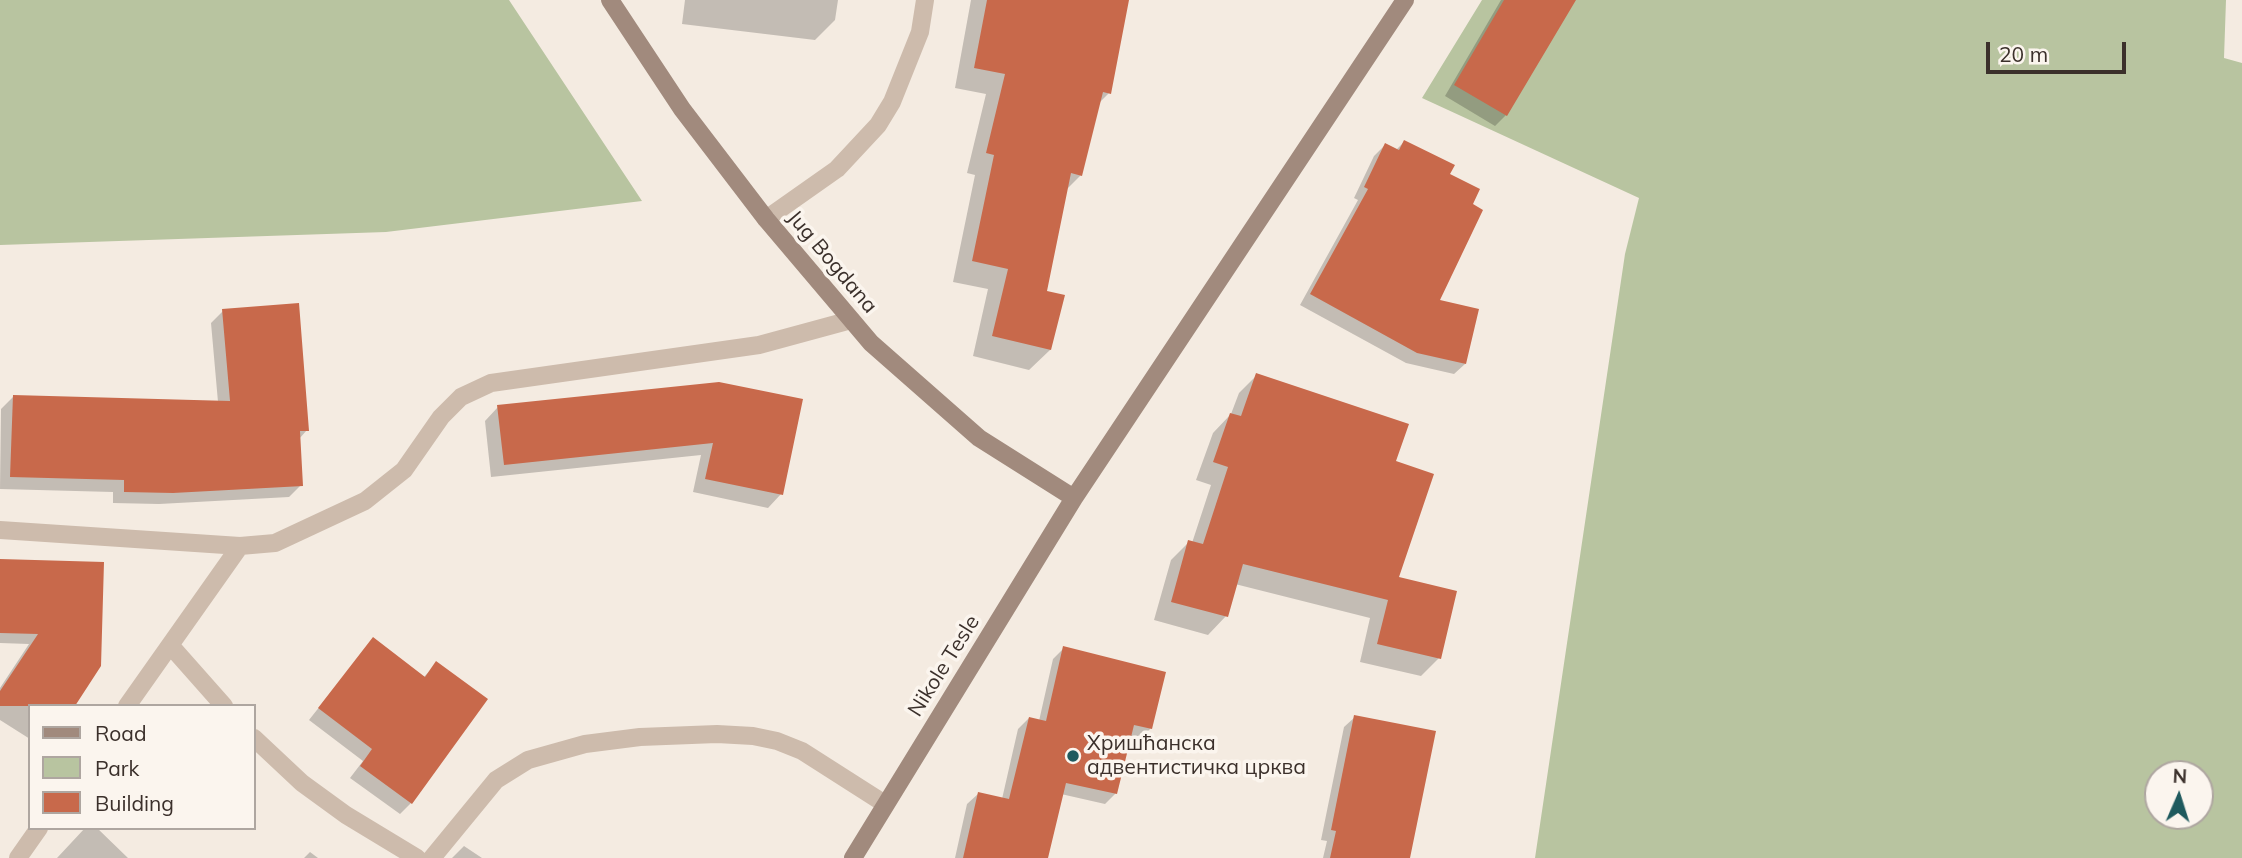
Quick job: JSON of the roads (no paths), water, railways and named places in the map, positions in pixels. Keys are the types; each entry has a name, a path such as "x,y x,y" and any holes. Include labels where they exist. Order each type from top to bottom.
{"street":[{"name":"Jug Bogdana","path":"610,0 682,108 766,219 871,342 979,438 1074,498"},
{"path":"766,219 837,169 878,125 892,102 920,32 925,0"},
{"name":"Nikole Tesle","path":"853,858 1074,498 1405,0"},
{"path":"0,530 240,546 275,543 365,501 404,470 441,416 461,397 491,383 758,345 851,320"},
{"path":"128,704 240,546"},
{"path":"170,645 222,704"},
{"path":"432,858 496,780 528,760 584,744 717,734 753,736 777,741 802,751 885,804"},
{"path":"256,740 302,783 346,815 417,858"},
{"path":"18,858 38,830"}],"place":[{"name":"Хришћанска адвентистичка црква","path":"1073,756"}]}
